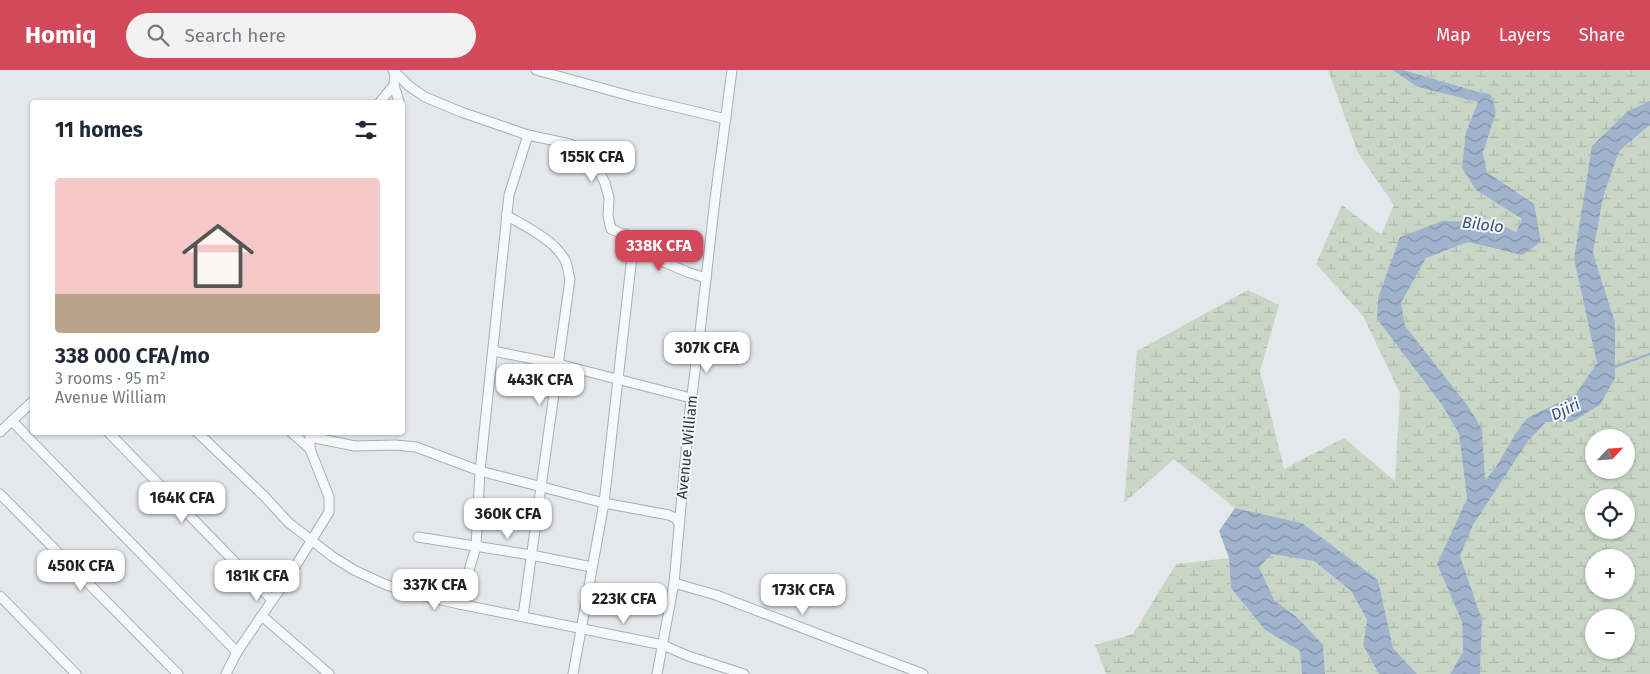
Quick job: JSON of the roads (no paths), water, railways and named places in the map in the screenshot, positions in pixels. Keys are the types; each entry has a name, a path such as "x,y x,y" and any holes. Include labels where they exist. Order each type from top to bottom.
{"street":[{"path":"536,70 726,120"},
{"name":"Avenue William","path":"657,674 674,583 691,398 732,70"},
{"path":"394,71 394,85 398,100"},
{"path":"394,71 425,98 528,135 570,144 585,151 605,183 609,198 609,226 614,232 626,234 641,242 664,262 706,278"},
{"path":"382,100 394,85"},
{"path":"460,604 476,547 480,471 506,215 514,175 528,135"},
{"path":"506,215 554,247 565,261 570,279 523,616"},
{"path":"573,674 604,503 633,247 626,234"},
{"path":"493,350 558,364 691,398"},
{"path":"0,432 30,404"},
{"path":"12,421 237,652"},
{"path":"111,435 272,600"},
{"path":"200,435 264,496 289,523 354,570 384,584 410,593 460,604 662,645 688,656 744,674"},
{"path":"226,674 237,652 295,567 329,512 330,503 325,484 310,449 294,435"},
{"path":"310,449 312,435 355,446 395,445 416,447 480,471 604,503 669,516 675,518 679,523"},
{"path":"0,494 178,674"},
{"path":"418,537 592,567"},
{"path":"674,583 716,595 923,674"},
{"path":"0,596 76,674"},
{"path":"262,616 329,674"}],"water":[{"path":"1392,70 1404,70 1478,92 1491,94 1496,112 1483,153 1487,172 1534,204 1541,242 1522,255 1468,242 1426,258 1401,303 1405,326 1468,406 1482,429 1485,480 1494,470 1527,418 1576,394 1597,363 1574,259 1592,146 1628,111 1650,101 1650,125 1619,151 1603,198 1593,253 1615,322 1615,378 1600,405 1572,422 1546,422 1528,441 1473,525 1460,556 1482,620 1480,674 1450,674 1463,652 1462,622 1437,564 1467,499 1459,434 1442,405 1377,319 1378,298 1400,237 1442,221 1496,222 1516,232 1522,219 1476,190 1462,168 1466,132 1478,102 1418,87"},
{"path":"1235,508 1302,523 1378,580 1393,648 1417,674 1379,674 1363,645 1367,620 1351,591 1314,561 1272,554 1259,567 1274,600 1298,618 1323,645 1325,674 1302,674 1300,651 1265,630 1231,588 1229,558 1219,531"}],"waterway":[{"path":"1614,367 1650,354"}],"water label":[{"name":"Bilolo","path":"1483,224"},
{"name":"Djiri","path":"1565,409"}]}
